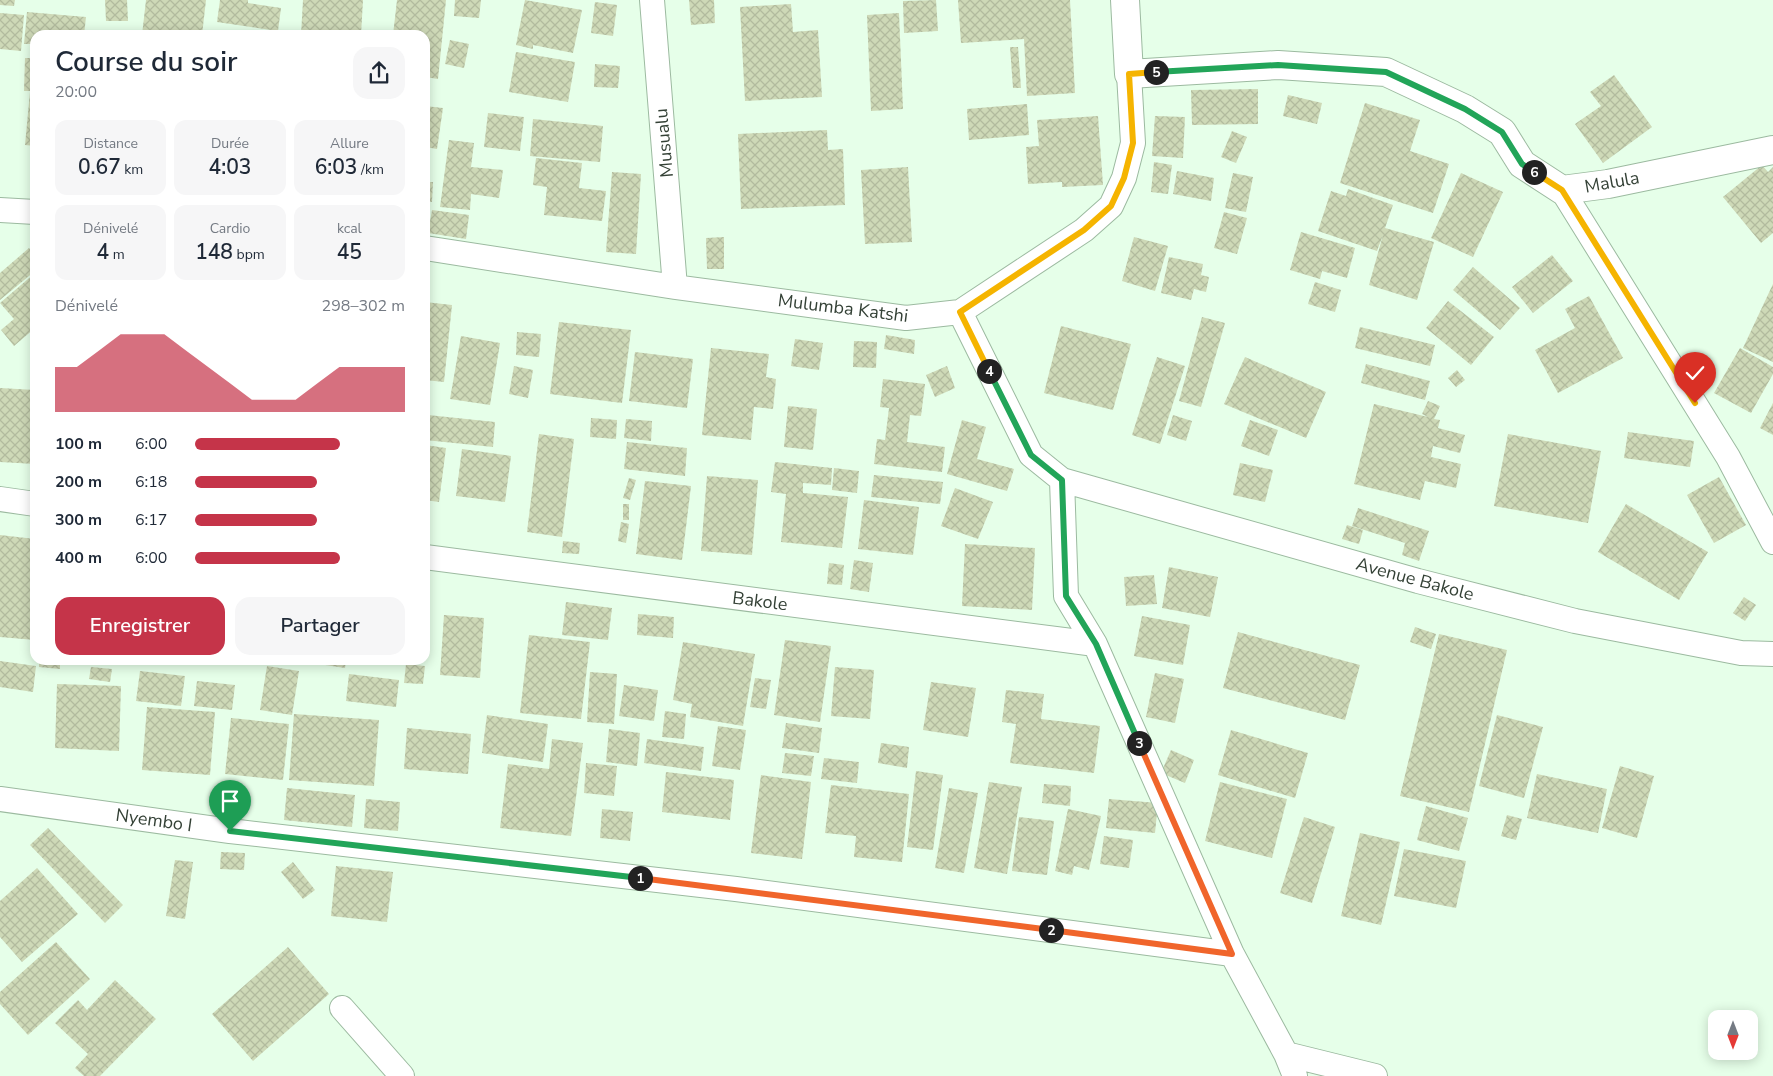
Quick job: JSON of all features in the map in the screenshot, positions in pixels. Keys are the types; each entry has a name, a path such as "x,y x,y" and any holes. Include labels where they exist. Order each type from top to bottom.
{"street":[{"name":"Musualu","path":"652,0 675,287"},
{"name":"Mulumba Katshi","path":"430,249 675,287 906,318 960,312 1084,230 1111,206 1124,178 1133,143 1125,0"},
{"name":"Malula","path":"1129,74 1278,65 1386,72 1465,109 1502,132 1522,164 1562,190 1608,184 1773,150"},
{"path":"1562,190 1728,457 1773,542"},
{"path":"0,210 30,212"},
{"path":"960,312 1031,455 1062,480 1066,596 1096,644 1232,954 1286,1054 1295,1076"},
{"name":"Avenue Bakole","path":"1062,480 1418,581 1566,618 1741,653 1773,654"},
{"path":"0,499 30,503"},
{"name":"Bakole","path":"430,558 1096,644"},
{"name":"Nyembo I","path":"0,799 230,831 736,889 1232,954"},
{"path":"342,1008 402,1076"},
{"path":"1286,1054 1375,1076"}],"building":[{"path":"0,0 15,0 14,6 0,5"},
{"path":"105,0 127,0 128,21 106,21"},
{"path":"146,0 206,0 203,30 143,30"},
{"path":"220,0 248,0 248,3 281,8 278,30 217,22"},
{"path":"303,0 363,0 361,30 301,30"},
{"path":"397,0 446,0 438,79 430,78 430,30 394,30"},
{"path":"455,0 481,0 479,18 454,16"},
{"path":"525,0 582,10 573,53 533,45 533,49 516,45"},
{"path":"689,0 714,0 715,23 691,25"},
{"path":"936,0 938,31 904,33 903,1"},
{"path":"958,0 1070,0 1075,93 1027,96 1024,39 961,43"},
{"path":"595,2 617,5 613,36 591,33"},
{"path":"791,4 793,32 818,30 822,97 745,101 740,7"},
{"path":"27,12 86,17 85,30 30,30 30,44 24,44"},
{"path":"0,13 24,15 21,51 0,49"},
{"path":"899,13 903,109 871,111 867,15"},
{"path":"450,40 469,44 464,68 445,64"},
{"path":"1010,47 1018,47 1021,88 1013,88"},
{"path":"516,52 575,62 568,102 509,92"},
{"path":"25,58 30,58 30,91 24,91"},
{"path":"595,64 620,66 618,88 594,87"},
{"path":"1614,75 1652,127 1603,163 1575,124 1601,106 1590,92"},
{"path":"1258,89 1258,124 1192,125 1191,90"},
{"path":"30,92 30,146 25,145"},
{"path":"1288,95 1322,103 1317,124 1283,116"},
{"path":"1365,103 1420,120 1410,151 1449,164 1433,213 1340,183"},
{"path":"1027,104 1029,135 969,140 967,109"},
{"path":"430,107 443,108 437,149 430,148"},
{"path":"488,113 524,117 520,151 484,147"},
{"path":"1098,116 1103,185 1062,187 1062,182 1028,184 1026,147 1039,146 1037,120"},
{"path":"1155,116 1185,117 1183,158 1152,156"},
{"path":"533,119 603,126 600,162 530,156"},
{"path":"827,130 828,150 843,149 845,205 741,209 738,134"},
{"path":"1232,131 1247,137 1236,163 1221,157"},
{"path":"449,140 474,143 471,167 503,170 499,198 471,194 470,210 440,207"},
{"path":"536,158 582,163 579,188 606,191 602,221 544,215 547,187 533,185"},
{"path":"1154,162 1172,165 1168,194 1151,192"},
{"path":"1762,165 1768,172 1773,167 1773,233 1761,243 1723,197"},
{"path":"908,167 912,242 865,244 861,170"},
{"path":"1177,171 1214,178 1211,201 1173,194"},
{"path":"612,172 641,174 636,254 606,252"},
{"path":"1233,173 1253,177 1246,212 1225,208"},
{"path":"1461,173 1503,192 1473,257 1431,238"},
{"path":"430,182 433,182 432,202 430,202"},
{"path":"1348,189 1393,205 1385,228 1434,242 1417,300 1369,285 1383,235 1377,251 1318,231 1331,191 1346,196"},
{"path":"432,210 469,215 466,239 430,233"},
{"path":"1224,212 1247,218 1237,254 1214,248"},
{"path":"1301,232 1355,248 1347,278 1322,271 1320,279 1290,270"},
{"path":"724,237 724,269 707,269 706,238"},
{"path":"1134,237 1168,246 1155,291 1122,281"},
{"path":"30,249 30,275 0,300 0,273"},
{"path":"1552,255 1573,281 1533,313 1512,287"},
{"path":"1169,257 1203,264 1201,275 1209,277 1206,292 1194,289 1191,300 1161,293"},
{"path":"1473,267 1520,308 1500,330 1453,290"},
{"path":"30,277 30,332 14,346 1,330 14,319 0,303"},
{"path":"1315,282 1341,290 1335,312 1308,304"},
{"path":"1773,284 1773,362 1743,348"},
{"path":"1589,296 1623,358 1558,393 1535,350 1575,328 1565,309"},
{"path":"1448,301 1494,337 1471,365 1426,328"},
{"path":"430,303 452,305 444,382 430,381"},
{"path":"1202,317 1225,323 1201,407 1179,401"},
{"path":"559,322 631,330 622,403 550,394"},
{"path":"1061,326 1131,344 1113,410 1044,393"},
{"path":"1360,327 1435,345 1430,366 1355,348"},
{"path":"517,332 541,334 539,357 516,355"},
{"path":"886,335 915,340 914,354 884,349"},
{"path":"461,336 500,343 490,405 450,399"},
{"path":"795,339 823,343 819,370 791,366"},
{"path":"854,341 877,342 876,368 853,367"},
{"path":"711,348 769,354 766,377 776,379 773,409 754,407 751,440 702,435"},
{"path":"1740,348 1773,367 1773,374 1751,413 1714,393"},
{"path":"635,352 693,359 687,408 629,401"},
{"path":"1157,357 1185,366 1160,444 1132,435"},
{"path":"1245,357 1326,392 1306,438 1224,404"},
{"path":"1366,364 1430,381 1425,400 1361,383"},
{"path":"514,366 533,370 528,398 509,394"},
{"path":"947,366 955,388 935,397 926,375"},
{"path":"1457,370 1465,380 1456,387 1448,378"},
{"path":"883,379 925,384 921,416 910,415 907,442 945,447 942,472 874,464 877,439 885,440 889,408 880,407"},
{"path":"0,388 30,390 30,464 0,462"},
{"path":"1428,401 1440,406 1434,419 1440,420 1438,428 1465,435 1460,453 1433,446 1431,457 1461,464 1456,488 1425,481 1420,500 1354,484 1374,404 1428,417 1422,414"},
{"path":"1773,403 1773,435 1760,428"},
{"path":"788,406 817,409 813,450 784,447"},
{"path":"430,415 495,422 493,447 430,441"},
{"path":"1173,415 1192,421 1186,441 1167,435"},
{"path":"591,418 617,420 616,439 590,437"},
{"path":"626,419 652,421 651,441 624,438"},
{"path":"962,420 986,427 977,459 1014,469 1007,491 947,474"},
{"path":"1250,420 1278,430 1269,456 1241,446"},
{"path":"1628,432 1694,441 1690,467 1624,458"},
{"path":"539,434 574,439 562,537 527,532"},
{"path":"1508,434 1601,451 1588,523 1494,506"},
{"path":"627,442 687,448 685,476 624,469"},
{"path":"430,446 446,448 439,502 430,501"},
{"path":"462,449 511,456 505,502 456,496"},
{"path":"775,462 832,468 831,485 803,483 803,493 848,497 842,548 781,542 786,494 771,492"},
{"path":"1240,463 1273,470 1265,502 1233,495"},
{"path":"834,468 859,471 857,493 832,490"},
{"path":"874,475 943,482 940,504 871,497"},
{"path":"707,476 758,480 752,555 701,551"},
{"path":"1719,477 1746,525 1714,543 1687,495"},
{"path":"629,478 636,480 630,500 623,498"},
{"path":"645,481 691,486 682,560 636,554"},
{"path":"955,488 993,502 978,539 941,526"},
{"path":"864,500 919,507 913,555 858,549"},
{"path":"623,504 629,504 629,520 623,520"},
{"path":"1626,504 1708,552 1679,600 1598,552"},
{"path":"1358,508 1429,531 1419,561 1402,555 1405,543 1352,526"},
{"path":"621,522 629,524 626,543 618,541"},
{"path":"1347,525 1363,530 1359,544 1342,539"},
{"path":"0,535 30,538 30,640 0,637"},
{"path":"563,541 580,543 579,554 562,553"},
{"path":"965,544 1035,548 1032,610 962,606"},
{"path":"854,560 873,563 869,592 850,589"},
{"path":"829,563 844,565 842,585 827,584"},
{"path":"1169,567 1218,577 1210,617 1162,608"},
{"path":"1154,575 1157,604 1126,606 1124,577"},
{"path":"1744,597 1756,605 1745,621 1733,613"},
{"path":"566,602 612,608 608,640 562,635"},
{"path":"638,614 674,617 673,638 637,635"},
{"path":"444,615 484,618 480,678 440,675"},
{"path":"1142,616 1190,625 1183,665 1134,656"},
{"path":"1415,627 1436,634 1431,649 1410,642"},
{"path":"1238,632 1360,665 1345,720 1223,688"},
{"path":"1439,634 1507,650 1469,812 1400,796"},
{"path":"529,635 590,642 581,719 520,713"},
{"path":"785,640 831,646 820,722 774,715"},
{"path":"683,642 755,654 743,726 690,717 692,704 673,700"},
{"path":"0,661 36,666 33,692 0,687"},
{"path":"39,665 60,665 60,669 39,667"},
{"path":"326,665 345,665 345,668"},
{"path":"406,665 425,666 423,684 404,683"},
{"path":"267,666 299,671 292,715 260,710"},
{"path":"91,667 112,669 110,682 89,679"},
{"path":"835,667 874,670 870,719 831,716"},
{"path":"140,671 185,676 181,706 136,701"},
{"path":"590,672 617,674 614,724 587,722"},
{"path":"1155,673 1184,679 1175,723 1146,717"},
{"path":"349,674 399,680 396,707 346,701"},
{"path":"755,678 771,680 766,709 750,707"},
{"path":"197,681 235,685 232,710 194,706"},
{"path":"931,682 976,688 968,737 923,730"},
{"path":"57,684 121,686 119,751 55,748"},
{"path":"624,685 658,690 654,721 619,716"},
{"path":"1006,690 1044,694 1041,719 1100,726 1094,773 1010,763 1016,724 1002,722"},
{"path":"147,707 215,712 210,775 142,770"},
{"path":"665,711 686,714 684,739 662,737"},
{"path":"294,714 379,720 374,786 289,780"},
{"path":"487,715 548,724 543,762 482,753"},
{"path":"1497,715 1543,727 1524,798 1479,786"},
{"path":"231,718 289,724 283,780 225,774"},
{"path":"786,723 822,728 819,753 782,748"},
{"path":"718,726 746,730 740,770 712,766"},
{"path":"407,728 471,734 468,774 404,769"},
{"path":"609,729 640,733 637,766 606,762"},
{"path":"1231,730 1308,753 1295,798 1218,775"},
{"path":"552,739 583,743 571,836 500,828 508,764 549,769"},
{"path":"647,739 704,747 701,771 644,763"},
{"path":"881,743 909,747 907,768 878,763"},
{"path":"1171,750 1194,760 1185,783 1161,773"},
{"path":"785,753 814,756 811,776 782,773"},
{"path":"824,758 859,762 857,783 821,779"},
{"path":"586,763 617,766 614,796 584,793"},
{"path":"1620,766 1654,776 1637,838 1602,828"},
{"path":"916,771 943,775 933,850 907,847"},
{"path":"666,772 734,780 730,820 662,812"},
{"path":"1537,774 1607,789 1598,833 1527,818"},
{"path":"761,775 811,782 802,859 751,853"},
{"path":"989,782 1022,787 1007,874 974,868"},
{"path":"1220,782 1287,799 1272,858 1205,841"},
{"path":"1044,784 1071,786 1070,806 1042,803"},
{"path":"831,785 909,794 902,862 854,857 856,836 825,833"},
{"path":"287,788 355,795 352,827 284,820"},
{"path":"949,788 978,793 964,873 935,868"},
{"path":"366,799 400,802 398,831 364,828"},
{"path":"1109,799 1158,803 1155,833 1106,828"},
{"path":"1426,806 1468,818 1459,851 1417,840"},
{"path":"602,809 633,812 630,841 600,838"},
{"path":"1068,809 1101,816 1089,870 1074,866 1072,875 1055,871"},
{"path":"1507,815 1522,819 1516,840 1501,836"},
{"path":"1019,817 1054,821 1047,875 1012,871"},
{"path":"1304,817 1335,827 1312,903 1280,893"},
{"path":"48,828 123,905 105,923 30,845"},
{"path":"1360,833 1400,842 1381,925 1341,916"},
{"path":"1104,836 1133,840 1129,868 1100,864"},
{"path":"1404,849 1466,861 1456,908 1394,896"},
{"path":"221,852 245,853 244,870 220,869"},
{"path":"175,860 193,862 185,919 166,916"},
{"path":"293,862 315,890 303,899 281,872"},
{"path":"336,866 393,872 387,922 331,916"},
{"path":"37,868 78,914 22,962 0,937 0,901"},
{"path":"56,942 90,979 28,1035 0,1004 0,992"},
{"path":"288,947 329,994 253,1061 212,1014"},
{"path":"115,980 156,1019 100,1076 84,1076 75,1068 88,1054 55,1023 78,1000 87,1010"}],"route":[{"path":"230,831 736,889 1232,954 1096,644 1066,596 1062,480 1031,455 960,312 1084,230 1111,206 1124,178 1133,143 1129,74 1278,65 1386,72 1465,109 1502,132 1522,164 1562,190 1695,403"}]}
